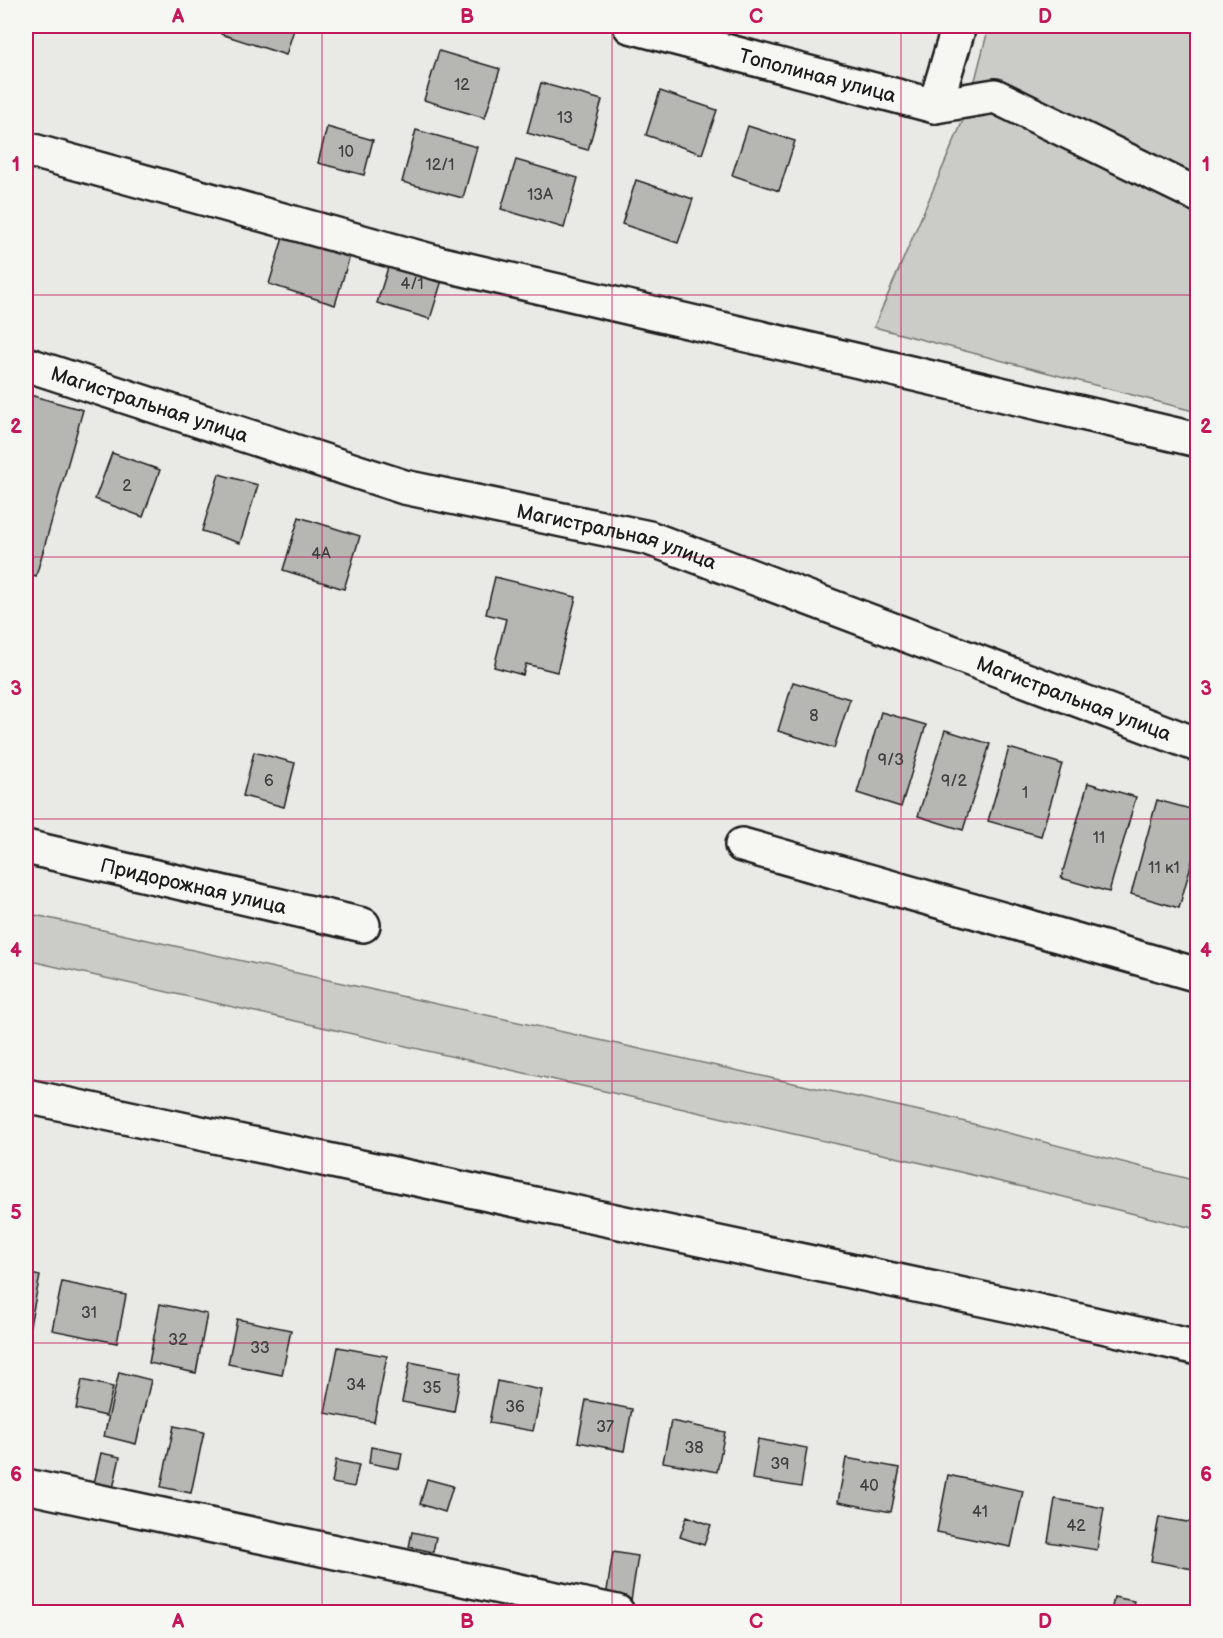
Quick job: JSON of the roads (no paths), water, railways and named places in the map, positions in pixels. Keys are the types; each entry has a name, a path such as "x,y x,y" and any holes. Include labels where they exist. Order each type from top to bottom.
{"street":[{"name":"Тополиная улица","path":"630,26 935,106"},
{"path":"959,26 935,106 995,96 1197,195"},
{"path":"26,149 438,263 1197,440"},
{"name":"Магистральная улица","path":"26,364 404,487 649,538 1197,745"},
{"path":"742,845 1197,975"},
{"name":"Придорожная улица","path":"26,847 363,925"},
{"path":"26,1096 1015,1306 1197,1348"},
{"path":"26,1486 617,1612"}]}
